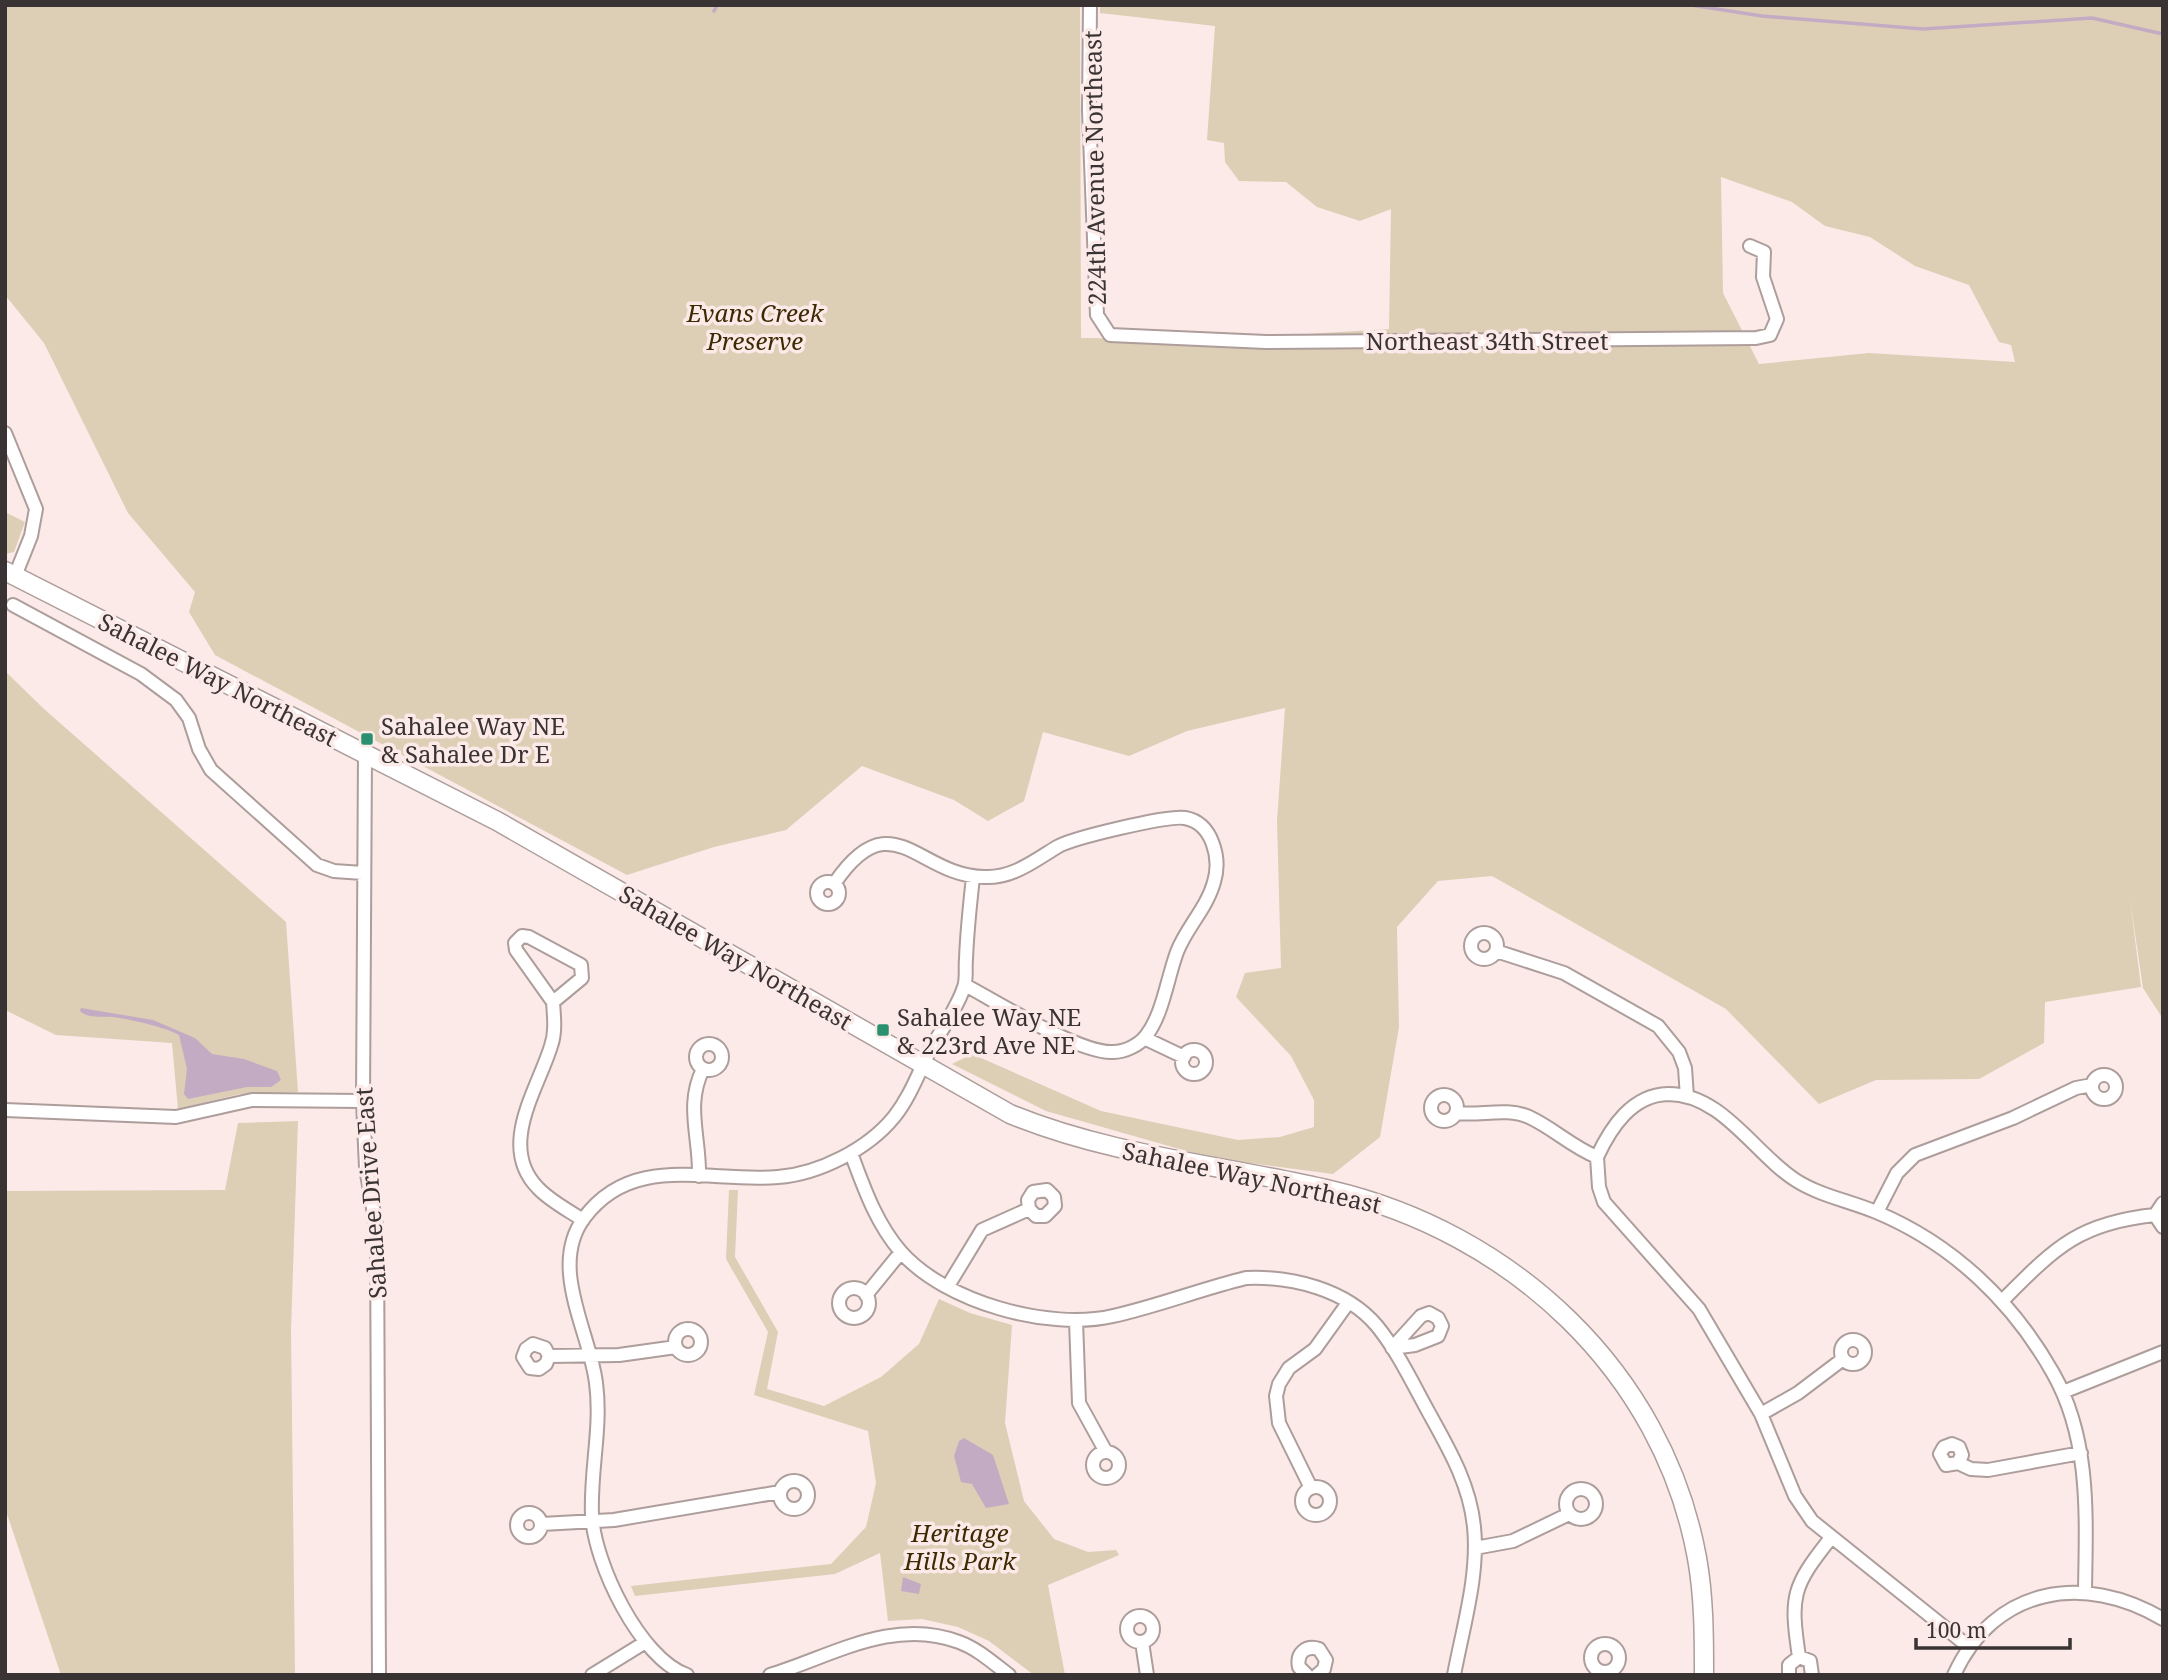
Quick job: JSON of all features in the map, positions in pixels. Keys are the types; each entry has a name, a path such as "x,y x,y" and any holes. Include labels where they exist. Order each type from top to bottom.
{"main road":[{"name":"Sahalee Way Northeast","path":"10,573 497,821 922,1067 1010,1114 1063,1134 1330,1190 1388,1206 1434,1224 1499,1260 1562,1311 1611,1368 1661,1446 1689,1524 1697,1559 1704,1675"}],"street":[{"name":"224th Avenue Northeast","path":"1090,5 1089,111 1095,274 1097,315 1103,328"},
{"name":"Northeast 34th Street","path":"1103,328 1118,337 1266,342 1756,338 1770,335 1777,319 1763,277 1764,252 1750,246"},
{"path":"5,433 36,509 31,536 10,573"},
{"path":"13,605 161,687 183,709 211,770 317,865 334,871 363,873"},
{"name":"Sahalee Drive East","path":"365,753 363,1101 366,1168 377,1231 379,1675"},
{"path":"834,884 858,855 881,844 907,847 973,877 989,878 1025,868 1069,842 1166,819 1186,818 1210,834 1214,844 1214,884 1178,949 1153,1025 1144,1038 1115,1052 1085,1047 965,985"},
{"path":"687,1675 661,1660 644,1643 620,1602 592,1519 598,1397 591,1354 571,1285 571,1250 583,1220 616,1187 648,1176 780,1177 803,1172 851,1153 892,1119 913,1090 922,1067 965,985 973,877"},
{"path":"553,1002 582,978 581,965 529,937 522,936 515,943 516,950 553,1002 552,1045 523,1118 522,1154 532,1182 540,1191 583,1220"},
{"path":"1496,951 1564,972 1657,1026 1679,1052 1685,1068 1687,1097"},
{"path":"1144,1038 1184,1056"},
{"path":"699,1175 700,1149 692,1105 703,1069"},
{"path":"1877,1212 1897,1173 1915,1156 2013,1118 2076,1088 2092,1085"},
{"path":"1969,1647 1830,1539 1812,1521 1795,1496 1760,1414 1699,1309 1604,1202 1598,1180 1597,1157 1611,1131 1635,1104 1657,1095 1687,1097 1723,1115 1798,1182 1877,1212 1911,1229 1954,1256 2003,1300 2063,1392 2081,1453 2087,1508 2085,1591"},
{"path":"5,1110 176,1117 202,1114 253,1100 363,1101"},
{"path":"1457,1113 1501,1112 1529,1117 1572,1146 1597,1157"},
{"path":"851,1153 870,1204 901,1252 932,1278 948,1286 1035,1317 1076,1321 1112,1317 1245,1278 1269,1277 1324,1290 1348,1303 1376,1324 1392,1348 1461,1475 1474,1525 1475,1548 1454,1675"},
{"path":"2155,1216 2163,1203"},
{"path":"948,1286 982,1230 1029,1209"},
{"path":"2003,1300 2043,1259 2084,1231 2119,1219 2155,1216"},
{"path":"2155,1216 2163,1227"},
{"path":"866,1295 901,1252"},
{"path":"1311,1488 1279,1423 1276,1396 1289,1368 1315,1349 1348,1303"},
{"path":"1076,1321 1079,1403 1106,1452"},
{"path":"549,1356 631,1354 676,1347"},
{"path":"2063,1392 2163,1352"},
{"path":"1760,1414 1798,1393 1843,1359"},
{"path":"1958,1463 1971,1469 1988,1470 2081,1453"},
{"path":"542,1524 592,1519 614,1520 780,1492"},
{"path":"1475,1548 1513,1541 1569,1514"},
{"path":"1798,1657 1793,1599 1807,1568 1830,1539"},
{"path":"1954,1675 1969,1647 1985,1630 2018,1606 2038,1598 2085,1591 2128,1601 2163,1619"},
{"path":"770,1675 866,1640 919,1635 959,1642 977,1651 1009,1675"},
{"path":"1142,1642 1147,1675"},
{"path":"592,1675 644,1643"},
{"path":"1307,1675 1299,1667 1298,1659 1303,1651 1310,1647 1319,1649 1326,1660 1324,1669 1317,1675"},
{"path":"1789,1675 1788,1665 1798,1657"},
{"path":"1798,1657 1811,1661 1812,1675"}],"green space":[{"name":"Evans Creek Preserve","path":"5,5 1080,5 1081,338 1306,340 1307,334 1389,329 1391,209 1360,221 1317,207 1286,182 1239,181 1225,162 1224,143 1207,140 1215,26 1100,13 1100,5 2163,5 2163,1019 2143,988 2130,899 2141,987 2045,1002 2044,1043 1979,1079 1876,1080 1819,1104 1726,1009 1492,876 1438,881 1397,927 1399,1027 1380,1137 1333,1174 1211,1158 1046,1111 952,1064 972,1054 1101,1111 1238,1140 1280,1137 1314,1127 1314,1100 1291,1056 1236,997 1245,973 1281,968 1277,821 1285,708 1187,731 1129,756 1043,732 1024,801 988,821 954,800 862,766 786,830 714,847 627,875 215,655 189,612 195,592 128,513 44,343 5,295","holes":["1721,177 1792,202 1825,226 1870,237 1915,266 1969,285 1999,342 2011,345 2015,362 1869,353 1759,364 1723,293"]},
{"path":"5,512 25,522 14,552 5,554"},
{"path":"5,671 43,708 286,922 298,1092 240,1094 178,1109 172,1043 56,1035 5,1010"},
{"path":"298,1121 291,1330 295,1675 61,1675 5,1508 5,1191 225,1190 238,1123"},
{"name":"Heritage Hills Park","path":"729,1190 738,1190 735,1257 778,1332 767,1389 824,1406 881,1377 919,1344 939,1299 970,1313 1012,1325 1005,1423 1024,1501 1054,1539 1088,1552 1116,1550 1119,1555 1048,1585 1065,1675 1034,1675 989,1641 958,1627 922,1619 888,1621 880,1553 835,1574 635,1596 631,1586 831,1564 866,1527 876,1483 868,1431 754,1395 768,1332 726,1259"}],"shaded area":[{"path":"81,1008 153,1020 195,1038 212,1054 244,1059 277,1071 281,1080 271,1087 247,1087 188,1099 184,1094 187,1069 179,1035 137,1021 87,1015 80,1011"},
{"path":"964,1438 993,1455 1009,1504 986,1508 972,1484 961,1482 954,1456 959,1441"},
{"path":"903,1577 921,1584 919,1594 901,1591"}],"waterway":[{"path":"714,11 717,5"},
{"path":"1691,5 1762,16 1923,29 2092,18 2163,34"}],"place":[{"name":"Sahalee Way NE & Sahalee Dr E","path":"367,739"},
{"name":"Sahalee Way NE & 223rd Ave NE","path":"883,1030"}]}
